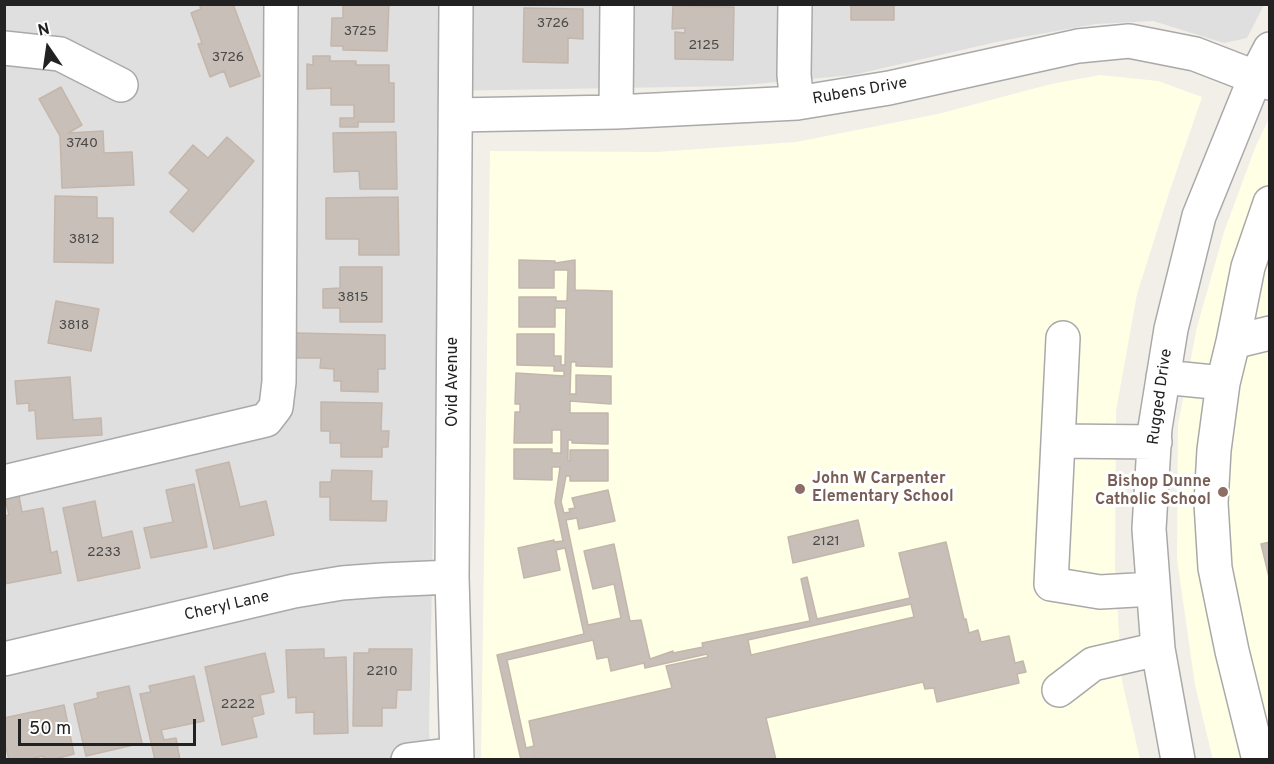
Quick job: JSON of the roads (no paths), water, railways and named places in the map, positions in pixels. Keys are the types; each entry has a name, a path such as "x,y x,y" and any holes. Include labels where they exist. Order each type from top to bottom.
{"street":[{"path":"4,482 266,420 276,407 279,382 281,4"},
{"name":"Ovid Avenue","path":"456,4 452,577 457,757"},
{"path":"616,112 617,4"},
{"path":"795,4 794,75 798,103"},
{"name":"Rubens Drive","path":"456,116 616,112 798,103 889,88 1078,46 1129,41 1195,54 1262,80"},
{"path":"4,48 60,54 121,85"},
{"name":"Rugged Drive","path":"1178,759 1158,649 1149,529 1155,442 1163,377 1171,329 1199,216 1262,80 1269,49"},
{"path":"1259,759 1232,651 1215,568 1211,503 1214,450 1223,383 1248,267 1269,202"},
{"path":"1233,342 1269,333"},
{"path":"1064,338 1051,584 1100,592 1154,589"},
{"path":"1163,377 1223,383"},
{"path":"1058,441 1155,442"},
{"name":"Cheryl Lane","path":"4,659 294,591 342,583 452,577"},
{"path":"1059,690 1093,664 1158,649"},
{"path":"408,759 457,757"}],"place":[{"name":"John W Carpenter Elementary School","path":"800,489"},
{"name":"Bishop Dunne Catholic School","path":"1223,492"}]}
